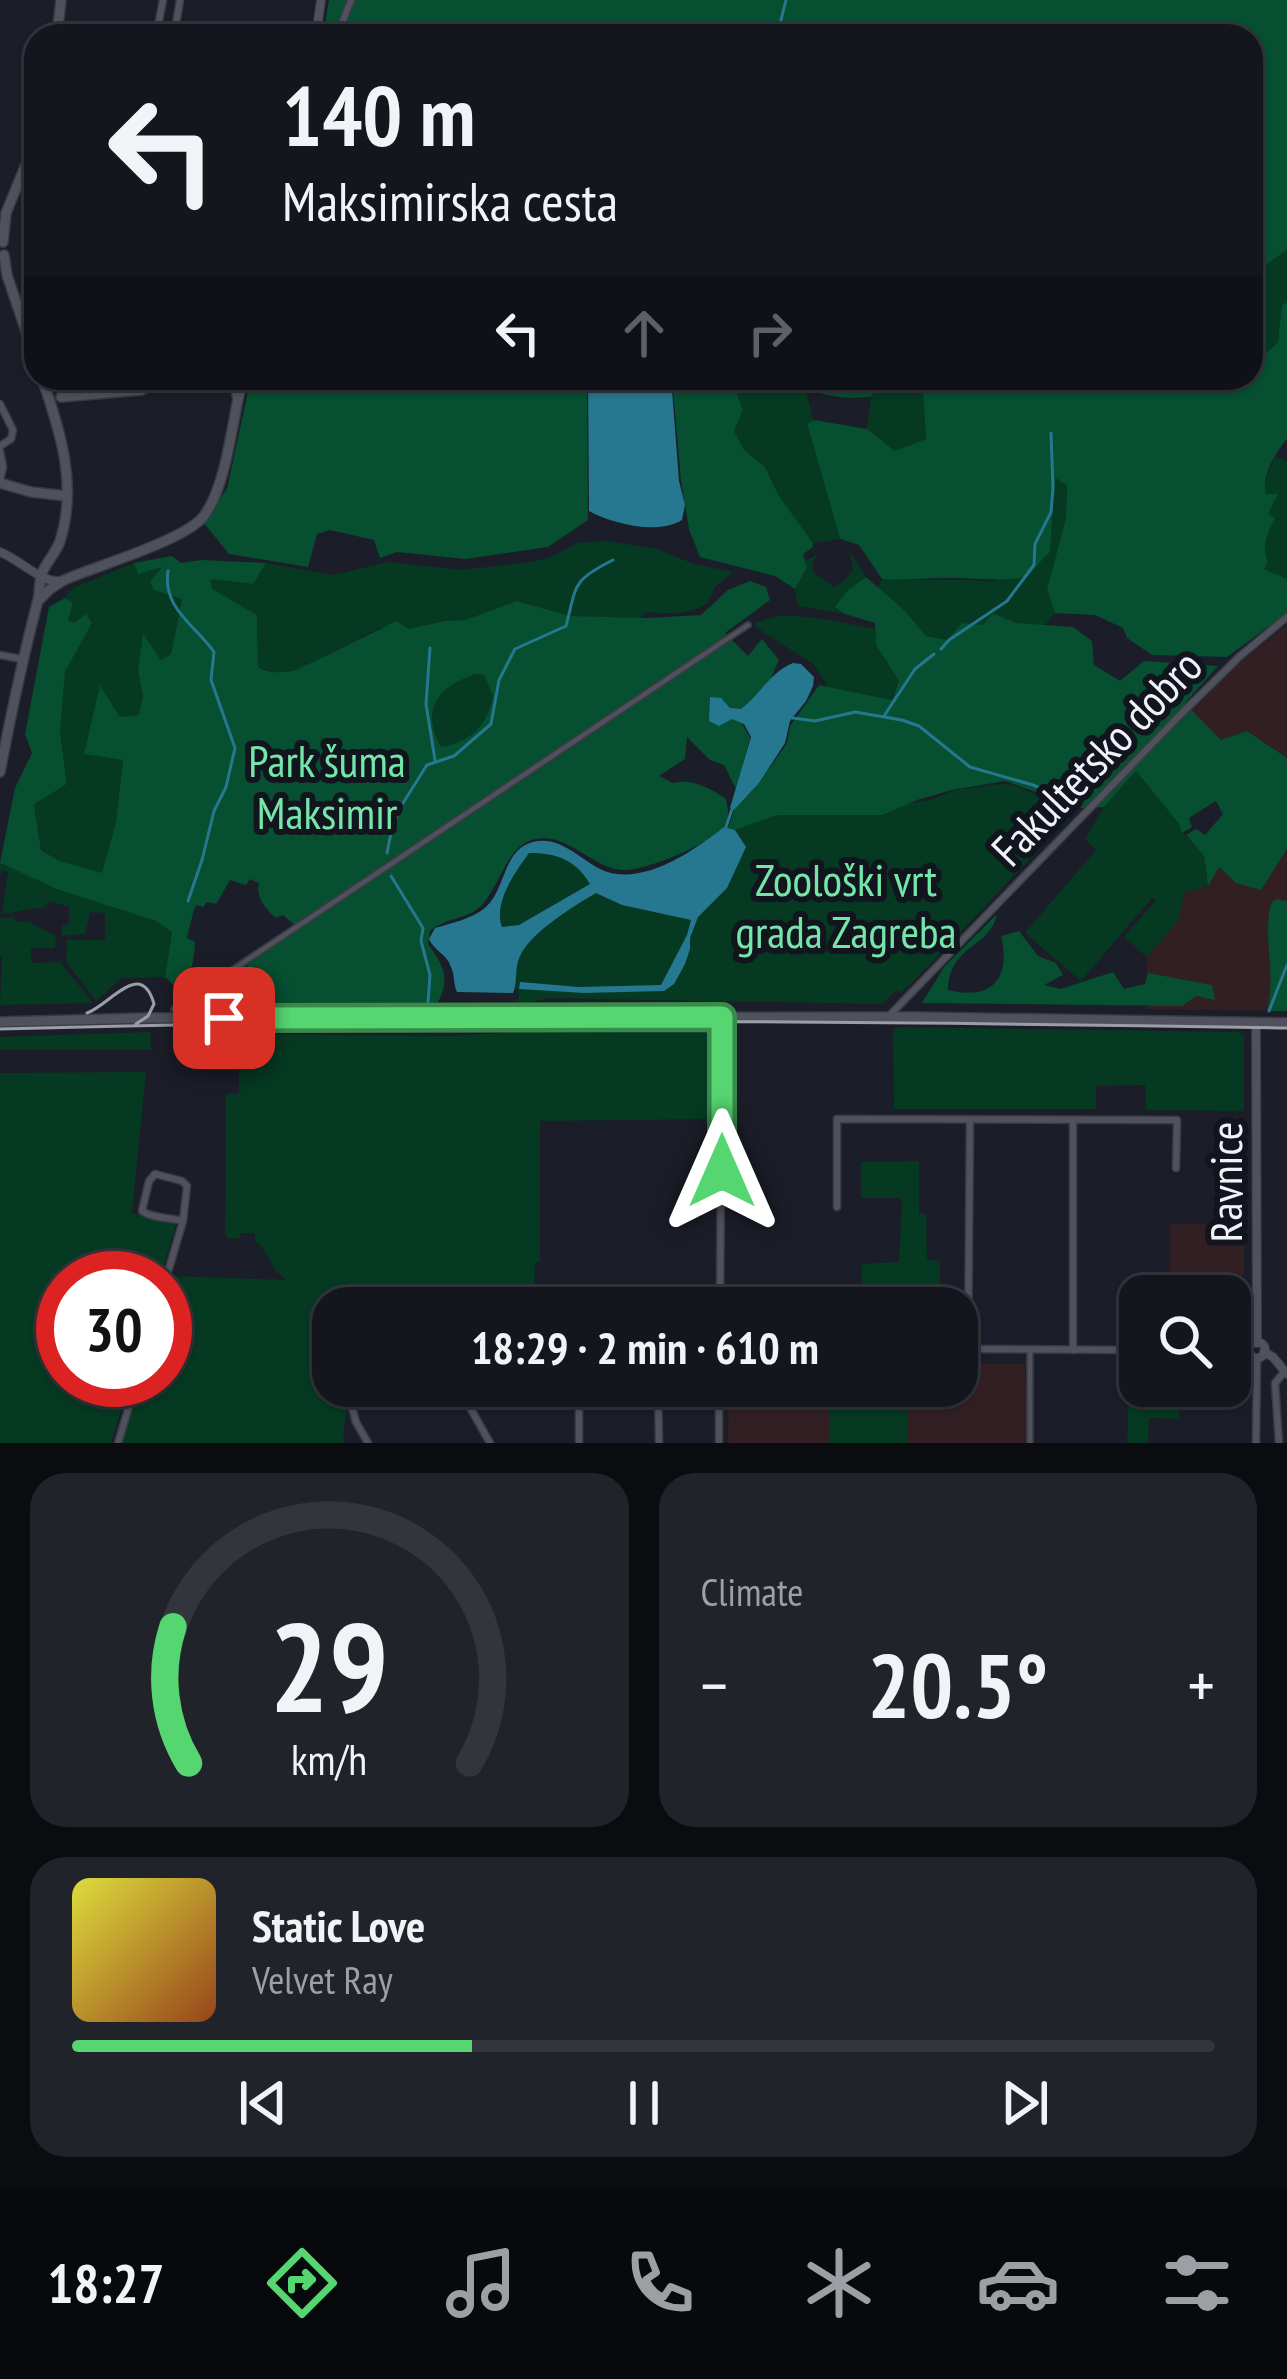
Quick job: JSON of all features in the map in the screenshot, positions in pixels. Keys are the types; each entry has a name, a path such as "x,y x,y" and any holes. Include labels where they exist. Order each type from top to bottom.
{"main road":[{"path":"14,295 2,257 3,204 24,166"},
{"path":"0,274 24,314"},
{"path":"0,772 21,659 39,601 41,577 58,548 67,496 65,450 46,390"},
{"path":"51,390 61,397 138,390"},
{"path":"39,601 64,580 183,533 201,520 214,498 237,390"},
{"path":"53,411 61,397"},
{"path":"0,481 31,492 67,496"},
{"path":"0,1020 917,1017 1287,1023"}],"street":[{"path":"237,403 239,390"},
{"path":"0,404 14,430 0,454 0,481"},
{"path":"0,551 40,563 58,548"},
{"path":"12,556 41,577 64,580"},
{"name":"Fakultetsko dobro","path":"887,1017 1180,715 1287,617"},
{"path":"174,1009 748,625"},
{"path":"0,655 21,659"},
{"path":"908,1000 917,1017"},
{"path":"720,1287 722,1017"},
{"name":"Ravnice","path":"1256,1022 1257,1351"},
{"path":"836,1208 837,1119 1177,1120 1177,1168"},
{"path":"969,1287 970,1120"},
{"path":"1072,1350 1073,1120"},
{"path":"174,1251 183,1221 186,1184 155,1174 142,1211 183,1221"},
{"path":"978,1349 1119,1350"},
{"path":"1030,1349 1030,1443"},
{"path":"1251,1351 1273,1357 1286,1372 1274,1383 1279,1443"},
{"path":"1256,1443 1257,1351"},
{"path":"118,1443 129,1407"},
{"path":"354,1407 368,1443"},
{"path":"470,1407 490,1443"},
{"path":"579,1407 579,1443"},
{"path":"658,1407 658,1443"},
{"path":"719,1407 719,1443"}],"shaded area":[{"path":"1287,625 1287,758 1247,731 1222,740 1191,710 1238,663"},
{"path":"1287,849 1287,1011 1146,1009 1147,957 1179,919 1183,893 1219,867 1236,883 1261,889"},
{"path":"1170,1224 1244,1225 1244,1275 1170,1275"},
{"path":"978,1363 1025,1364 1026,1443 907,1443 907,1407 978,1407"},
{"path":"729,1407 830,1407 830,1443 728,1443"}],"green space":[{"path":"329,0 1287,0 1287,250 1263,267 1263,24 325,24"},
{"path":"1287,250 1287,302 1282,305 1278,342 1263,356 1263,267"},
{"path":"1287,302 1287,439 1265,480 1266,494 1278,494 1268,514 1275,518 1266,539 1264,569 1287,579 1287,613 1227,657 1152,655 1127,638 1123,628 1095,615 1055,613 1047,589 1066,518 1067,485 1055,478 1050,551 1027,577 882,579 859,545 840,539 807,424 814,420 867,429 895,451 926,439 923,392 907,390 1263,390 1263,356 1278,342 1282,305"},
{"path":"248,390 587,390 588,520 548,547 466,559 397,552 380,558 374,540 330,530 317,534 308,567 229,554 203,522 227,489"},
{"path":"673,390 736,390 743,410 734,431 744,450 765,467 779,496 813,543 803,554 807,568 795,589 775,576 700,557 689,529"},
{"path":"736,390 806,390 813,420 807,425 840,539 813,543 779,496 765,467 744,450 733,431 743,410"},
{"path":"810,390 876,390 871,397"},
{"path":"876,390 923,391 926,439 895,451 867,429"},
{"path":"1275,457 1287,461 1287,579 1264,569 1268,515 1276,494 1265,494 1263,486"},
{"path":"1054,477 1067,484 1066,518 1047,589 1055,613 1044,626 1016,623 993,613 982,625 962,623 947,640 925,636 878,588 882,579 995,582 1051,521"},
{"path":"607,541 657,549 694,564 733,572 714,588 708,603 686,612 647,612 640,618 570,616 517,601 465,620 408,629 380,628 296,670 280,673 258,667 257,615 212,590 211,578 252,584 266,563 333,575 388,562 461,570 532,562 578,543"},
{"path":"850,552 866,577 848,590 836,608 845,614 798,606 795,589 807,569 805,561 817,555 814,573 834,587 853,569"},
{"name":"Park šuma Maksimir","path":"172,556 181,563 266,563 253,584 211,579 212,589 257,615 258,667 272,672 296,670 397,621 408,629 465,620 517,601 570,616 701,615 728,590 750,581 766,587 770,600 725,633 748,656 762,639 779,660 770,680 738,716 750,738 736,789 724,765 710,760 687,737 685,759 659,776 673,783 700,785 725,798 725,825 678,855 624,870 554,839 521,845 480,907 430,931 428,944 444,974 436,1006 196,1007 194,1002 215,989 257,988 255,981 262,977 256,966 249,969 246,963 297,927 269,911 260,898 259,883 230,880 216,904 207,902 194,909 187,938 195,942 194,955 182,993 165,977 172,932 156,921 59,890 0,863 15,788 32,753 25,734 49,607 65,598 73,603 68,620 74,623 86,614 92,623 65,672 60,732 67,784 34,804 41,850 102,873 116,822 123,760 84,754 100,685 120,717 139,715 143,634 161,660 171,654 182,599 154,590 150,582 162,567 138,574 134,563","holes":["484,675 493,696 487,716 469,737 441,747 432,721 437,700 463,679"]},
{"path":"134,563 138,573 163,567 182,599 171,654 161,661 144,636 138,671 143,696 139,715 120,717 101,687 85,754 123,760 116,822 102,874 60,861 41,849 34,803 67,784 60,732 65,672 92,623 74,624 68,619 73,603 65,598 73,588"},
{"path":"866,577 926,636 947,640 962,623 982,625 993,613 1016,623 1073,627 1092,641 1094,665 1120,681 1144,661 1218,666 1185,703 1221,740 1247,731 1287,758 1287,849 1261,890 1236,883 1219,867 1208,886 1204,856 1186,835 1196,829 1205,835 1223,814 1216,801 1189,818 1192,827 1182,833 1136,771 1104,807 1081,808 1005,781 952,790 882,815 777,815 735,830 728,828 734,810 787,743 790,726 819,685 892,700 899,681 876,645 875,623 835,607"},
{"path":"783,615 875,629 876,645 899,681 891,700 828,687 814,665 756,627 755,623"},
{"path":"484,675 493,696 487,716 469,737 441,747 433,721 437,700 452,685"},
{"path":"1136,771 1204,856 1208,886 1184,893 1179,919 1147,957 1124,937 1156,900 1152,898 1081,981 1025,933 1096,850 1085,839 1104,807"},
{"name":"Zoološki vrt grada Zagreba","path":"1014,785 1074,813 910,985 882,1004 548,998 519,1005 490,918 511,862 531,843 562,846 617,875 638,875 678,858 724,827 735,830 775,809 898,805"},
{"path":"0,863 59,890 156,921 172,932 165,977 122,978 96,1001 66,961 67,940 105,940 105,913 90,912 85,934 61,936 62,926 69,923 69,907 50,901 43,908 2,913 8,872 3,870 0,875"},
{"path":"1287,901 1287,1011 1267,1011 1269,916 1271,903"},
{"path":"997,914 987,934 955,963 948,990 976,992 995,983 1003,964 1001,936 1019,931 1038,956 1056,963 1063,975 1044,985 1061,989 1113,972 1124,989 1145,984 1148,973 1212,985 1215,1000 1196,996 1182,1006 922,1003 944,967"},
{"path":"14,917 56,936 55,948 31,948 31,963 60,962 93,1003 0,1005 0,918"},
{"path":"895,1027 1239,1032 1244,1036 1244,1111 1146,1110 1145,1085 1096,1086 1096,1109 894,1109"},
{"path":"716,1029 717,1119 540,1121 540,1261 535,1262 534,1287 312,1287 312,1407 347,1407 343,1443 122,1443 132,1407 192,1407 192,1277 286,1280 255,1243 255,1233 241,1233 240,1239 227,1238 225,1233 226,1094 239,1093 239,1034 449,1036"},
{"path":"150,1032 151,1050 0,1050 0,1037"},
{"path":"146,1072 132,1213 176,1224 168,1251 36,1251 36,1407 122,1407 111,1443 0,1443 0,1073"},
{"path":"919,1161 919,1214 926,1214 927,1260 940,1261 940,1287 861,1287 862,1264 899,1262 902,1202 900,1198 861,1198 861,1162"},
{"path":"830,1407 907,1407 907,1443 830,1443"},
{"path":"1128,1407 1178,1407 1179,1419 1149,1418 1148,1443 1127,1443"}],"water":[{"path":"588,390 672,390 685,505 682,520 661,527 636,526 589,511"},
{"path":"793,663 801,664 814,677 813,686 790,721 785,743 734,810 730,808 751,737 744,724 732,719 719,726 709,721 710,697 741,709"},
{"path":"724,827 735,830 746,847 727,888 698,917 685,964 664,991 519,989 520,982 579,987 661,985 691,920 622,905 596,893 554,920 525,947 513,993 457,992 449,963 429,939 435,928 486,907 510,861 533,842 551,842 600,869 632,874 682,856","holes":["529,853 572,864 590,884 519,925 502,927 500,908 507,888"]}],"waterway":[{"path":"780,24 786,0"},
{"path":"941,649 1007,601 1034,565 1035,544 1051,512 1051,433"},
{"path":"387,853 393,823 427,765 454,756 491,724 499,680 515,649 566,626 578,586 589,573 613,560"},
{"path":"168,571 175,606 214,652 211,680 235,748 188,901"},
{"path":"430,648 426,704 435,760"},
{"path":"884,716 915,669 934,654"},
{"path":"793,718 815,721 855,712 902,720 919,726 970,767 1078,804"},
{"path":"726,827 732,809"},
{"path":"391,876 423,928 421,941 430,975 428,1003"},
{"path":"1269,1011 1287,965"}],"tram line":[{"path":"87,1013 124,988 141,985 154,1004 136,1024"},
{"path":"0,1029 644,1021 1287,1028"}],"route":[{"path":"224,1018 722,1017 722,1171"}]}
